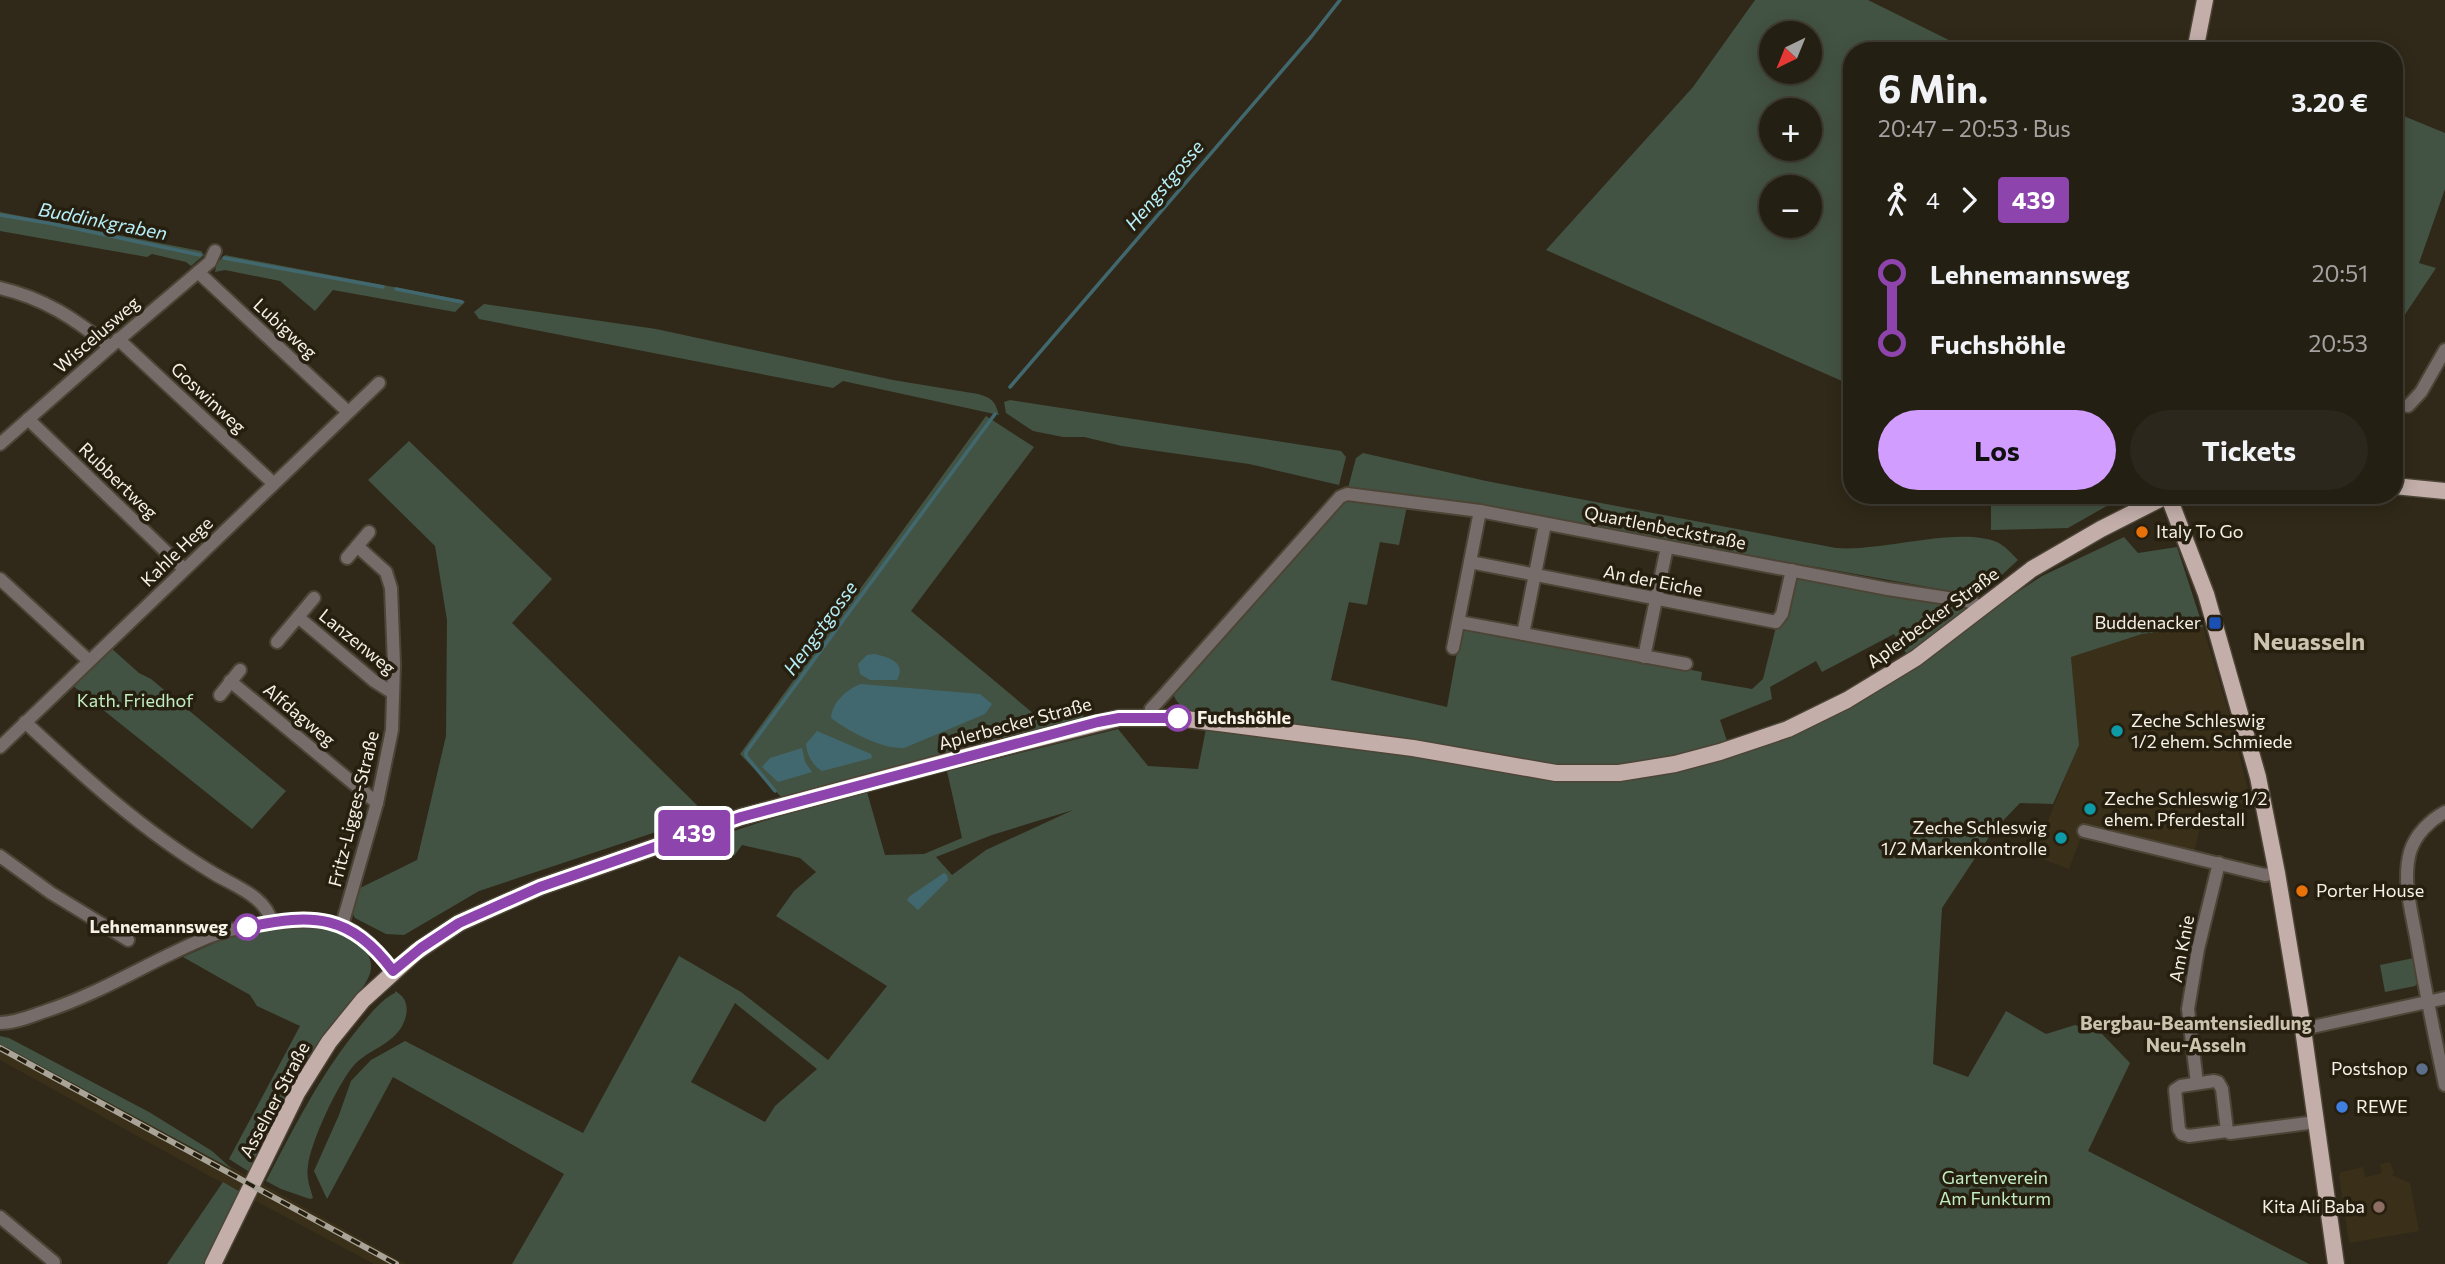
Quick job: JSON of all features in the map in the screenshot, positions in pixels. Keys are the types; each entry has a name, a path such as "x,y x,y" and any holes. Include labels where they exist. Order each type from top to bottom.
{"main road":[{"path":"2198,42 2205,0"},
{"path":"2403,487 2445,491"},
{"name":"Aplerbecker Straße","path":"393,971 421,948 459,923 483,910 540,887 741,817 1098,722 1149,717 1219,723 1413,748 1556,773 1619,773 1675,764 1720,752 1811,719 1894,673 2032,569 2150,504"},
{"path":"2171,504 2206,594 2258,777 2303,1029 2336,1264"},
{"name":"Asselner Straße","path":"213,1264 286,1114 312,1067 336,1031 393,971"}],"street":[{"name":"Wiscelusweg","path":"0,444 210,262 215,251"},
{"name":"Lubigweg","path":"198,272 348,411"},
{"name":"Goswinweg","path":"0,288 35,298 61,310 114,343 273,483"},
{"path":"2408,406 2421,391 2445,350"},
{"name":"Kahle Hege","path":"0,747 379,383"},
{"name":"Rubbertweg","path":"27,419 184,569"},
{"name":"Quartlenbeckstraße","path":"1149,717 1151,709 1255,595 1340,496 1348,494 1480,511 1888,590 1967,601 1980,610"},
{"path":"1453,648 1480,511"},
{"path":"1524,634 1545,524"},
{"path":"347,558 369,532"},
{"name":"Fritz-Ligges-Straße","path":"342,925 377,803 392,730 394,693 391,588 386,572 357,546"},
{"path":"1644,657 1667,547"},
{"name":"An der Eiche","path":"1470,562 1776,622 1782,614 1792,570"},
{"path":"0,579 88,660"},
{"name":"Lanzenweg","path":"277,642 314,598"},
{"name":"Lanzenweg","path":"298,617 374,681 394,693"},
{"path":"1459,622 1686,664"},
{"path":"220,695 240,670"},
{"name":"Alfdagweg","path":"230,681 377,803"},
{"path":"25,722 76,771 130,816 186,856 254,898 268,910 272,923"},
{"path":"2445,813 2429,823 2417,837 2411,849 2406,882 2445,1086"},
{"path":"2084,831 2265,875 2277,873"},
{"path":"0,856 51,893 128,940"},
{"name":"Am Knie","path":"2197,1083 2188,1009 2198,949 2219,863"},
{"path":"0,1023 17,1021 83,998 203,939 228,931 272,923 322,920 342,925 370,943 393,971"},
{"path":"2303,1029 2445,998"},
{"path":"2227,1131 2221,1085 2214,1081 2197,1083 2181,1086 2174,1093 2180,1132 2189,1136 2316,1122"},
{"path":"0,1217 53,1263"}],"shaded area":[{"path":"2203,627 2230,717 2252,806 2207,797 2195,849 2198,859 2083,832 2069,869 2034,856 2078,745 2071,657 2142,634"},
{"path":"0,1044 217,1159 406,1264 374,1264 224,1184 0,1060"},
{"name":"Kita Ali Baba","path":"2390,1162 2394,1172 2392,1175 2410,1183 2419,1231 2349,1243 2339,1176 2341,1172 2363,1167 2365,1177 2375,1175 2382,1173 2380,1164"}],"green space":[{"path":"1755,0 1868,0 1953,42 1843,42 1843,381 1546,250 1693,87"},
{"path":"2403,116 2445,133 2445,189 2419,263 2436,268 2403,318"},
{"path":"0,212 201,251 204,255 191,266 186,262 152,254 147,257 0,231"},
{"path":"225,255 465,302 455,312 333,290 315,311 280,281 225,270 215,272 217,263"},
{"path":"484,304 656,329 893,380 978,394 992,401 999,415 843,381 833,388 479,319 474,312"},
{"path":"1010,400 1341,451 1346,457 1339,485 1249,464 1033,431 1006,413 1004,402"},
{"path":"986,416 1034,447 911,611 1034,714 1077,708 1088,722 783,799 740,754"},
{"path":"409,441 552,579 512,623 707,815 479,891 404,935 386,934 355,918 352,912 360,888 417,860 446,736 447,620 435,546 368,480"},
{"path":"1363,453 1486,481 1836,548 1941,538 1980,538 1997,542 2018,560 1979,596 1484,505 1348,488 1356,458"},
{"path":"1349,498 1407,506 1399,545 1380,542 1367,605 1349,602 1331,680 1447,707 1462,625 1702,672 1701,680 1752,689 1763,679 1776,627 1795,574 1967,607 1968,610 1908,656 1894,634 1822,672 1816,661 1770,687 1772,699 1720,720 1728,744 1632,766 1573,769 1208,718 1178,703 1173,693"},
{"path":"1991,504 2110,504 2068,528 1991,530"},
{"name":"Gartenverein Am Funkturm","path":"2124,537 2138,553 2177,547 2203,627 2142,634 2071,657 2079,745 2053,804 2020,803 1993,831 1942,908 1933,1064 1968,1077 2006,1011 2046,1034 2075,1025 2102,1034 2130,1063 2088,1151 2309,1264 512,1264 564,1174 393,1077 327,1199 314,1171 351,1081 371,1060 405,1041 583,1133 679,956 741,992 828,1060 887,986 776,916 794,891 816,872 800,858 742,845 734,856 719,843 723,835 867,792 885,855 924,854 962,838 947,771 1118,729 1148,766 1198,769 1207,724 1599,775 1763,739 1952,635 2042,576","holes":["1073,810 986,850 952,875 936,857 992,835","735,1003 817,1069 775,1106 765,1122 691,1082"]},
{"name":"Kath. Friedhof","path":"111,648 286,791 252,829 72,685"},
{"path":"305,925 335,931 355,940 368,954 370,972 362,988 330,1026 307,1060 251,1173 229,1159 300,1026 257,1006 250,995 183,957 236,936 247,937 248,933"},
{"path":"2414,958 2419,982 2415,986 2385,992 2380,965"},
{"path":"395,991 406,1003 404,1023 391,1039 355,1064 334,1098 310,1156 308,1175 313,1198 281,1189 266,1181 309,1100 333,1062 369,1016"},
{"path":"0,1036 9,1038 149,1112 212,1151 232,1169 0,1044"},
{"path":"223,1182 242,1193 207,1264 167,1264"}],"water":[{"path":"874,654 890,659 898,665 900,669 897,680 870,680 860,674 858,664 867,655"},
{"path":"861,684 980,694 992,704 985,714 904,748 895,748 866,739 831,718 841,697"},
{"path":"817,731 871,754 872,758 822,771 815,766 806,744"},
{"path":"802,748 805,762 812,772 778,782 762,767 770,758"},
{"path":"944,873 948,880 918,910 907,900 910,896"}],"waterway":[{"name":"Hengstgosse","path":"1010,387 1340,0"},
{"name":"Buddinkgraben","path":"0,215 200,255"},
{"name":"Buddinkgraben","path":"224,258 383,287"},
{"name":"Buddinkgraben","path":"396,289 462,302"},
{"name":"Hengstgosse","path":"775,791 746,756 746,752 995,414"}],"railway":[{"path":"0,1048 396,1264"}],"bus line":[{"name":"439","path":"247,927 300,920 322,920 342,925 370,943 393,971 421,948 483,910 540,887 741,817 1098,722 1119,718 1178,718"}],"place":[{"name":"Italy To Go","path":"2142,532"},
{"name":"Buddenacker","path":"2215,623"},
{"name":"Fuchshöhle","path":"1178,718"},
{"name":"Zeche Schleswig 1/2 ehem. Schmiede","path":"2117,731"},
{"name":"Zeche Schleswig 1/2 ehem. Pferdestall","path":"2090,809"},
{"name":"Zeche Schleswig 1/2 Markenkontrolle","path":"2061,838"},
{"name":"Porter House","path":"2302,891"},
{"name":"Lehnemannsweg","path":"247,927"},
{"name":"Postshop","path":"2422,1069"},
{"name":"REWE","path":"2342,1107"},
{"name":"Kita Ali Baba","path":"2379,1207"}],"district":[{"name":"Neuasseln","path":"2309,642"},
{"name":"Bergbau-Beamtensiedlung Neu-Asseln","path":"2196,1034"}]}
